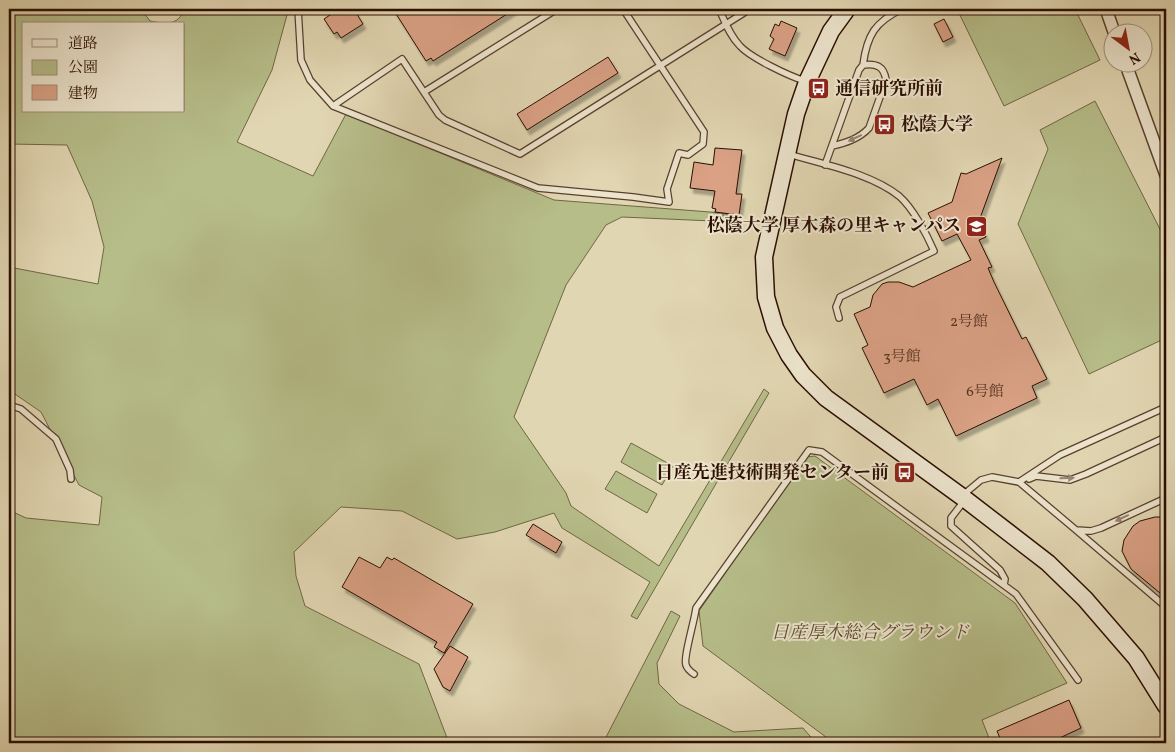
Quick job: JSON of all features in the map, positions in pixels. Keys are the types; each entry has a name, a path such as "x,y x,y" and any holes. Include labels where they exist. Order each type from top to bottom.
{"street":[{"path":"847,9 831,31 807,82 796,114 786,154 764,257 766,297 775,328 802,375 826,398 1048,563 1085,598 1136,658 1166,706"},
{"path":"1106,9 1111,22"},
{"path":"1129,72 1166,175"}],"lane":[{"path":"298,9 301,60 310,80 333,106 538,188 669,202 667,189 679,153 688,155 704,144 704,132 623,9"},
{"path":"424,92 557,9"},
{"path":"720,9 726,25 741,47 784,73 807,82"},
{"path":"333,106 402,59 438,115 445,120 520,154 750,9"},
{"path":"825,165 859,70 863,65 866,46 876,26 885,18 902,9"},
{"path":"832,146 863,134 872,121 886,80 885,73 880,67 873,64 863,65"},
{"path":"786,154 881,184 901,198 924,229 934,251 840,297 836,307 839,318"},
{"path":"9,405 21,409 56,439 70,470 71,479"},
{"path":"1020,482 1060,455 1166,407"},
{"path":"1020,482 1036,476 1070,480 1166,437"},
{"path":"694,674 686,664 685,658 692,634 696,608 809,450 822,452 1016,594 1078,680"},
{"path":"1004,586 1005,579 1000,570 951,526 951,518 968,489 981,480 992,476 1020,482 1166,607"},
{"path":"1076,530 1091,531 1101,528 1166,498"}],"green space":[{"path":"9,9 141,9 150,21 158,22 22,22 22,112 185,112 185,22 171,22 179,18 185,9 287,9 272,70 237,142 313,176 346,114 554,200 736,214 735,222 622,217 606,225 566,285 514,417 566,493 571,506 659,566 764,389 769,393 637,619 631,616 650,582 562,528 554,513 495,532 457,539 402,511 341,507 294,552 296,576 305,606 419,664 449,743 9,743 9,510 26,518 99,525 102,497 79,485 41,412 9,390 9,267 98,284 104,247 92,201 67,145 9,144"},
{"path":"957,9 1075,9 1100,60 1004,106"},
{"path":"1095,101 1166,241 1166,338 1089,374 1018,224 1048,149 1040,130"},
{"path":"631,443 673,466 662,485 621,462"},
{"name":"日産厚木総合グラウンド","path":"815,456 1015,603 1067,683 982,720 991,743 834,743 703,646 699,611 806,457"},
{"path":"616,471 657,494 647,513 605,489"},
{"path":"671,611 680,616 657,663 659,684 679,704 734,732 803,728 816,743 603,743"}],"building":[{"path":"339,9 349,9 352,13 355,11 363,24 341,38 337,32 334,34 324,19"},
{"path":"393,9 515,9 433,61 431,58 426,61"},
{"path":"944,19 953,37 943,42 934,24"},
{"path":"781,21 797,28 785,56 769,49 774,39 770,36 775,24 779,26"},
{"path":"608,57 618,73 527,130 517,114"},
{"path":"715,148 742,150 736,194 742,194 739,215 715,212 716,209 712,208 715,191 690,188 694,162 713,165"},
{"path":"1002,158 979,221 986,237 979,240 992,267 988,268 994,282 1022,339 1026,337 1047,379 1032,386 1037,398 956,436 938,399 927,405 914,379 884,393 862,348 868,345 854,314 870,307 873,295 882,284 899,282 913,287 971,260 957,234 942,241 928,213 952,202 961,173 966,174"},
{"path":"1155,517 1166,517 1166,598 1131,569 1122,551 1124,540 1133,526 1140,521"},
{"path":"533,524 562,542 556,553 526,535"},
{"path":"359,557 380,568 387,557 392,560 394,558 473,604 444,653 434,647 437,642 342,587"},
{"path":"450,646 468,657 450,691 443,687 434,669"},
{"path":"1069,700 1081,728 1049,743 1002,743 997,731"}],"place":[{"name":"通信研究所前","path":"819,89"},
{"name":"松蔭大学","path":"885,125"},
{"name":"松蔭大学 厚木森の里キャンパス","path":"977,226"},
{"name":"日産先進技術開発センター前","path":"905,473"}]}
